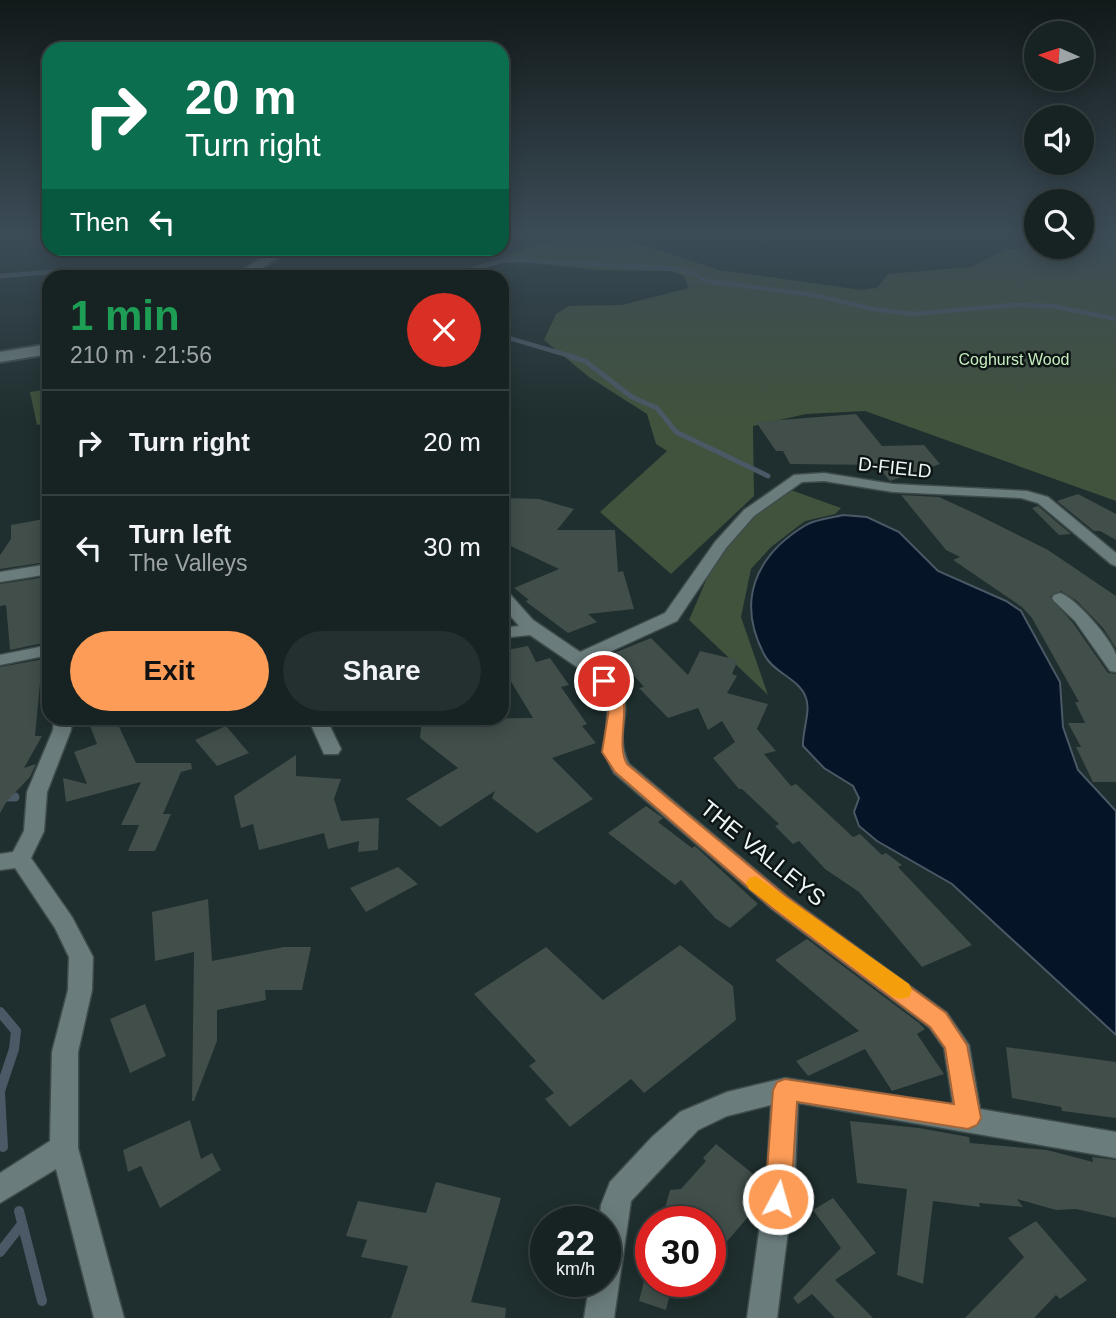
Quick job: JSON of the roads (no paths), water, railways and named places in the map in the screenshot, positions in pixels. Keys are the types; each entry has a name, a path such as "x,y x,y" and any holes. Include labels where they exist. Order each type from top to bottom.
{"street":[{"path":"0,357 42,350"},
{"name":"D-FIELD","path":"578,660 671,617 720,545 749,513 799,478 824,477 893,488 1022,494 1043,500 1116,561"},
{"path":"0,578 42,570"},
{"path":"1060,598 1080,617 1116,667"},
{"name":"THE VALLEYS","path":"509,602 534,629 604,681 615,695 617,709 611,752 621,768 780,903 907,994 948,1032 958,1054 968,1118"},
{"path":"509,632 534,629"},
{"path":"0,660 42,651"},
{"path":"63,725 37,792 34,831 10,861 64,923 81,957 80,990 65,1052 64,1149 109,1318"},
{"path":"320,725 331,749"},
{"path":"762,1318 781,1175 785,1090"},
{"path":"615,1206 630,1182 690,1121 747,1098 785,1090 968,1118 1116,1145"},
{"path":"0,1189 64,1149"},
{"path":"598,1318 602,1297"}],"water":[{"path":"843,515 867,517 899,532 938,571 1006,601 1021,611 1060,682 1063,727 1078,770 1116,811 1116,1035 952,884 877,841 859,826 854,812 859,798 853,786 824,768 803,746 808,709 806,698 803,691 765,656 756,636 752,599 755,582 763,566 788,537 810,523"}],"waterway":[{"path":"810,295 873,309 913,314 1013,305 1053,306 1116,319"},
{"path":"509,338 577,358"},
{"path":"571,357 585,361 632,397 657,408 676,432 768,476"},
{"path":"0,797 15,797"},
{"path":"0,1012 16,1031 14,1049 0,1091"},
{"path":"0,1093 3,1147"},
{"path":"19,1211 42,1301"},
{"path":"0,1252 22,1224"}],"park label":[{"name":"Coghurst Wood","path":"1014,359"}]}
